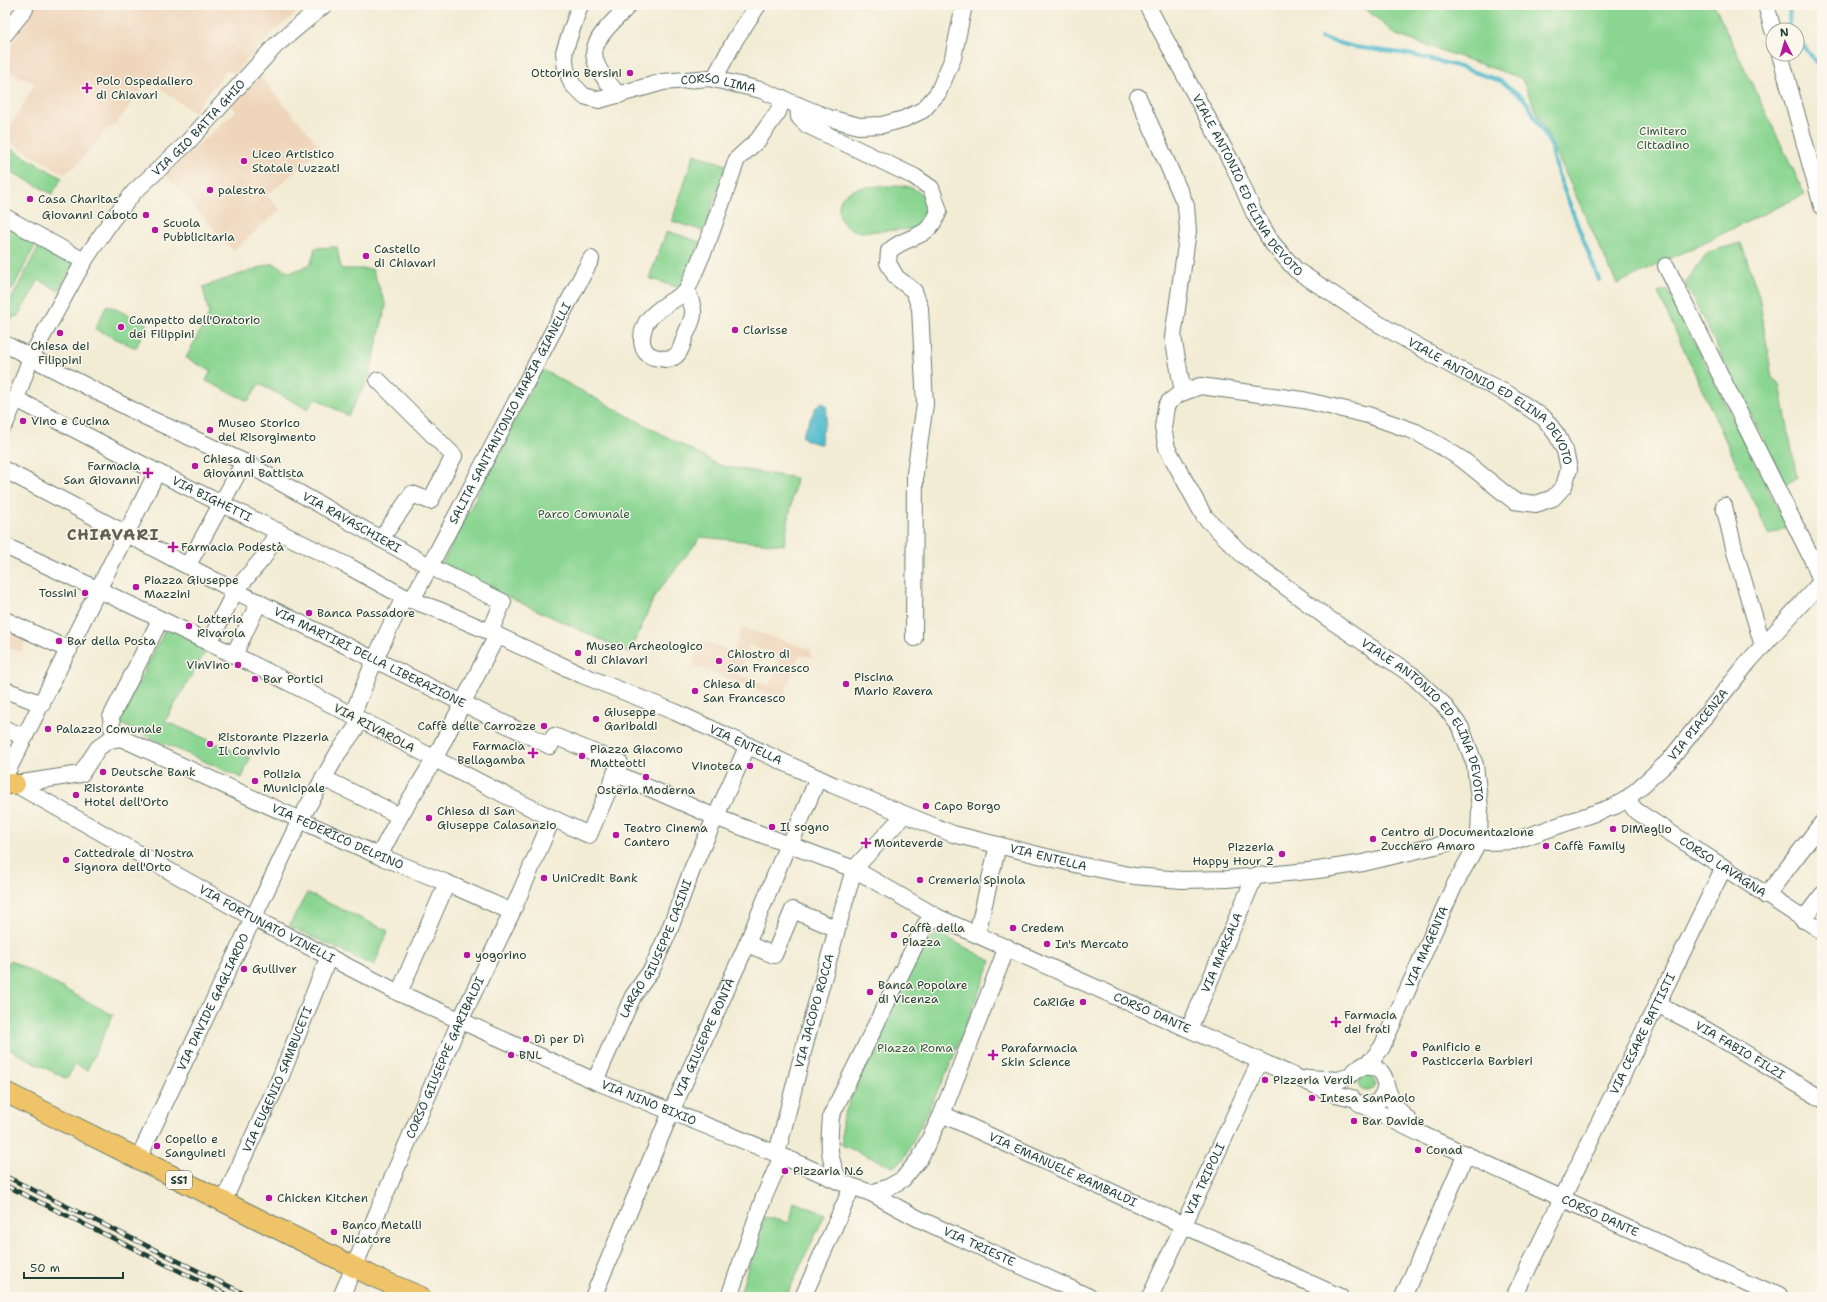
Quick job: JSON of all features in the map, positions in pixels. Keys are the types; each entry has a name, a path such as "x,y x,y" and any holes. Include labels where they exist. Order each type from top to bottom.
{"main road":[{"name":"SS1","path":"5,1092 374,1277 421,1297"}],"street":[{"name":"VIA GIO BATTA GHIO","path":"5,424 16,399 30,357 84,261 111,221 134,192 186,144 276,45 324,5"},
{"name":"CORSO LIMA","path":"580,5 564,52 566,69 572,84 584,96 600,100 663,82 709,78 761,90 829,118 859,126 882,125 904,119 923,110 938,93 953,58 964,5"},
{"path":"619,95 608,84 594,60 593,49 600,36 629,5"},
{"path":"714,79 736,38 758,5"},
{"name":"VIALE ANTONIO ED ELINA DEVOTO","path":"1148,5 1235,169 1254,213 1272,243 1296,270 1372,320 1456,368 1508,394 1544,418 1557,435 1565,451 1569,469 1564,486 1553,498 1536,504 1514,501 1462,460 1444,448 1416,432 1368,415 1303,400 1200,386 1183,392 1169,402 1166,407 1163,428 1167,448 1204,516 1242,554 1326,618 1412,675 1443,704 1461,728 1475,765 1480,808 1478,842"},
{"path":"1766,5 1771,22"},
{"path":"5,34 25,8"},
{"path":"1782,62 1820,190 1822,206"},
{"path":"1138,97 1186,206 1188,231 1174,337 1183,392"},
{"path":"687,290 710,236 737,159 758,140 778,112 783,98"},
{"path":"798,105 799,117 807,125 915,177 931,188 939,211 935,222 927,232 897,244 889,251 888,263 896,277 914,291 920,308 925,404 916,473 914,638"},
{"path":"5,216 84,261"},
{"name":"SALITA SANT’ANTONIO MARIA GIANELLI","path":"375,659 408,598 428,566 591,259"},
{"path":"1666,266 1814,563 1821,582"},
{"name":"VIA RAVASCHIERI","path":"5,344 144,416 244,462 428,566 503,602 493,633"},
{"path":"378,380 454,456 430,501 412,494 380,539"},
{"name":"VIA BIGHETTI","path":"16,399 157,472 278,531 408,598 493,633 582,675 650,701"},
{"path":"5,470 190,564 244,462"},
{"path":"121,738 109,740 98,748 80,774 8,781 25,737 86,616 125,531 157,472"},
{"path":"1724,506 1735,552 1763,646"},
{"path":"209,643 235,591 263,558 278,531"},
{"path":"5,546 98,589 160,620 111,717 112,728 121,738"},
{"name":"VIA MARTIRI DELLA LIBERAZIONE","path":"190,564 235,591 550,746 554,736 620,763 615,773"},
{"name":"VIA PIACENZA","path":"1627,799 1669,761 1763,646 1821,582"},
{"path":"234,655 259,602"},
{"path":"5,620 69,650"},
{"name":"VIA RIVAROLA","path":"160,620 234,655 434,760 552,819 589,835 615,773"},
{"path":"379,856 400,816 434,760 493,633"},
{"name":"VIA DAVIDE GAGLIARDO","path":"138,1160 300,820 356,719 375,659"},
{"path":"5,690 42,704"},
{"name":"VIA ENTELLA","path":"650,701 748,744 818,778 904,815 953,834 1079,865 1134,876 1182,880 1255,876 1363,863 1452,842 1514,841 1615,806 1627,799"},
{"path":"5,729 25,737"},
{"name":"VIA FEDERICO DELPINO","path":"121,738 379,856 447,883 512,912"},
{"name":"LARGO GIUSEPPE CASINI","path":"595,1081 633,996 652,969 669,931 693,867 748,744"},
{"path":"615,773 715,817 854,869 937,917 1007,947 942,1114 920,1158 903,1179 889,1187 871,1193 846,1185 832,1163 828,1148 832,1116 925,925 937,917"},
{"path":"323,778 400,816"},
{"name":"VIA GIUSEPPE BONTÀ","path":"593,1297 671,1112 747,944 818,778"},
{"name":"VIA FORTUNATO VINELLI","path":"8,781 253,918 399,993 460,1021"},
{"name":"CORSO LAVAGNA","path":"1627,799 1635,810 1822,931"},
{"path":"854,869 904,815"},
{"name":"CORSO GIUSEPPE GARIBALDI","path":"340,1297 460,1021 512,912 552,819"},
{"path":"1766,896 1822,823"},
{"name":"VIA MAGENTA","path":"1355,1071 1372,1060 1382,1047 1454,886 1478,842"},
{"path":"977,934 998,845"},
{"name":"VIA CESARE BATTISTI","path":"1514,1297 1723,868"},
{"name":"VIA JACOPO ROCCA","path":"729,1297 779,1154 854,869"},
{"name":"VIA MARSALA","path":"1189,1029 1255,876"},
{"path":"399,993 447,883"},
{"path":"1803,920 1822,895"},
{"path":"747,944 774,955 793,910 837,930"},
{"name":"CORSO DANTE","path":"1007,947 1297,1078 1332,1093 1357,1101 1422,1134 1778,1297"},
{"name":"VIA EUGENIO SAMBUCETI","path":"223,1202 280,1076 329,956"},
{"name":"VIA FABIO FILZI","path":"1657,1004 1703,1028 1822,1099"},
{"name":"VIA NINO BIXIO","path":"460,1021 595,1081 779,1154 846,1185"},
{"name":"VIA MAGENTA","path":"1382,1047 1383,1078"},
{"name":"VIA TRIPOLI","path":"1150,1297 1260,1061"},
{"path":"1372,1066 1383,1078 1382,1096 1378,1101 1367,1105 1357,1101 1347,1088 1355,1071 1372,1066"},
{"name":"CORSO DANTE","path":"1297,1078 1340,1080 1355,1071"},
{"name":"CORSO DANTE","path":"1383,1078 1390,1098 1398,1112 1422,1134"},
{"name":"VIA EMANUELE RAMBALDI","path":"942,1114 1340,1297"},
{"path":"1403,1297 1466,1154"},
{"path":"803,1297 846,1185"},
{"name":"VIA TRIESTE","path":"871,1193 917,1218 1089,1297"}],"shaded area":[{"name":"Polo Ospedaliero di Chiavari","path":"34,5 306,5 266,38 267,42 242,65 236,74 227,70 193,113 158,86 148,81 116,124 104,132 76,166 64,174 5,139 5,135 35,84 5,69 5,61 18,31"},
{"name":"Liceo Artistico Statale Luzzati","path":"260,77 322,148 267,196 280,210 233,251 165,174 236,111 230,103"},
{"name":"Chiostro di San Francesco","path":"742,627 811,650 811,657 799,655 783,699 693,665 701,640 733,652","holes":["749,645 780,656 769,686 738,675"]},
{"path":"5,628 27,634 22,652 5,647"}],"green space":[{"name":"Cimitero Cittadino","path":"1361,5 1714,5 1805,194 1617,284 1521,78 1396,35"},
{"path":"11,149 62,178 52,194 5,168 5,161"},
{"path":"694,154 726,165 704,231 672,221"},
{"path":"873,186 905,186 920,193 927,204 925,217 913,229 861,232 848,227 841,219 839,204 843,196 851,191"},
{"path":"5,224 37,242 12,290 5,287"},
{"path":"667,231 700,242 682,289 649,278"},
{"path":"1741,243 1759,296 1772,378 1780,384 1797,478 1786,484 1685,283 1708,252"},
{"path":"40,244 74,262 59,291 39,280 17,317 14,316 5,331 5,311"},
{"path":"337,247 341,269 372,269 386,305 369,378 348,416 315,398 308,409 259,384 248,401 206,381 211,371 186,358 209,314 203,287 273,263 290,273 311,264 315,248"},
{"path":"1668,290 1787,527 1769,535 1658,293"},
{"name":"Campetto dell'Oratorio dei Filippini","path":"107,305 147,324 136,348 95,329"},
{"name":"Parco Comunale","path":"541,369 721,466 796,478 784,545 701,537 655,595 630,653 441,566"},
{"path":"166,628 207,649 165,721 250,758 242,778 118,723"},
{"path":"307,893 388,931 374,966 289,926"},
{"name":"Piazza Roma","path":"938,933 991,961 949,1068 904,1159 893,1167 842,1145 842,1120 883,1023 927,941"},
{"path":"10,960 113,1015 87,1070 75,1064 67,1079 5,1047 5,969"},
{"path":"1364,1075 1370,1075 1375,1080 1373,1089 1370,1091 1364,1091 1359,1086 1359,1080"},
{"path":"794,1202 825,1214 786,1297 739,1297 764,1217 790,1223"}],"water":[{"path":"822,402 825,405 827,412 821,444 810,442 802,436 816,407"}],"waterway":[{"path":"1789,22 1790,5"},
{"path":"1321,38 1354,47 1408,54 1453,65 1501,81 1523,98 1528,104 1551,146 1558,174 1599,280"},
{"path":"1805,48 1819,66 1822,76"}],"railway":[{"path":"5,1176 251,1297"},
{"path":"5,1185 232,1297"}],"place":[{"name":"Ottorino Bersini","path":"630,73"},
{"name":"Polo Ospedaliero di Chiavari","path":"87,88"},
{"name":"Liceo Artistico Statale Luzzati","path":"244,161"},
{"name":"palestra","path":"210,190"},
{"name":"Casa Charitas","path":"30,199"},
{"name":"Giovanni Caboto","path":"146,215"},
{"name":"Scuola Pubblicitaria","path":"155,230"},
{"name":"Castello di Chiavari","path":"366,256"},
{"name":"Campetto dell'Oratorio dei Filippini","path":"121,327"},
{"name":"Clarisse","path":"735,330"},
{"name":"Chiesa dei Filippini","path":"60,333"},
{"name":"Vino e Cucina","path":"23,421"},
{"name":"Museo Storico del Risorgimento","path":"210,430"},
{"name":"Chiesa di San Giovanni Battista","path":"195,466"},
{"name":"Farmacia San Giovanni","path":"148,473"},
{"name":"Farmacia Podestà","path":"173,547"},
{"name":"Piazza Giuseppe Mazzini","path":"136,587"},
{"name":"Tossini","path":"85,593"},
{"name":"Banca Passadore","path":"309,613"},
{"name":"Latteria Rivarola","path":"189,626"},
{"name":"Bar della Posta","path":"59,641"},
{"name":"Museo Archeologico di Chiavari","path":"578,653"},
{"name":"Chiostro di San Francesco","path":"719,661"},
{"name":"VinVino","path":"238,665"},
{"name":"Bar Portici","path":"255,679"},
{"name":"Piscina Mario Ravera","path":"846,684"},
{"name":"Chiesa di San Francesco","path":"695,691"},
{"name":"Giuseppe Garibaldi","path":"596,719"},
{"name":"Caffè delle Carrozze","path":"544,726"},
{"name":"Palazzo Comunale","path":"48,729"},
{"name":"Ristorante Pizzeria Il Convivio","path":"210,744"},
{"name":"Farmacia Bellagamba","path":"533,753"},
{"name":"Piazza Giacomo Matteotti","path":"582,756"},
{"name":"Vinoteca","path":"750,766"},
{"name":"Deutsche Bank","path":"103,772"},
{"name":"Osteria Moderna","path":"646,777"},
{"name":"Polizia Municipale","path":"255,781"},
{"name":"Ristorante Hotel dell'Orto","path":"76,795"},
{"name":"Capo Borgo","path":"926,806"},
{"name":"Chiesa di San Giuseppe Calasanzio","path":"429,818"},
{"name":"Il sogno","path":"772,827"},
{"name":"DiMeglio","path":"1613,829"},
{"name":"Teatro Cinema Cantero","path":"616,835"},
{"name":"Centro di Documentazione Zucchero Amaro","path":"1373,839"},
{"name":"Monteverde","path":"866,843"},
{"name":"Caffè Family","path":"1546,846"},
{"name":"Pizzeria Happy Hour 2","path":"1282,854"},
{"name":"Cattedrale di Nostra Signora dell'Orto","path":"66,860"},
{"name":"UniCredit Bank","path":"544,878"},
{"name":"Cremeria Spinola","path":"920,880"},
{"name":"Credem","path":"1013,928"},
{"name":"Caffè della Piazza","path":"894,935"},
{"name":"In's Mercato","path":"1047,944"},
{"name":"yogorino","path":"467,955"},
{"name":"Gulliver","path":"244,969"},
{"name":"Banca Popolare di Vicenza","path":"870,992"},
{"name":"CaRiGe","path":"1083,1002"},
{"name":"Farmacia dei frati","path":"1336,1022"},
{"name":"Dì per Dì","path":"526,1039"},
{"name":"Panificio e Pasticceria Barbieri","path":"1414,1054"},
{"name":"BNL","path":"511,1055"},
{"name":"Parafarmacia Skin Science","path":"993,1055"},
{"name":"Pizzeria Verdi","path":"1265,1080"},
{"name":"Intesa SanPaolo","path":"1312,1098"},
{"name":"Bar Davide","path":"1354,1121"},
{"name":"Copello e Sanguineti","path":"157,1146"},
{"name":"Conad","path":"1418,1150"},
{"name":"Pizzaria N.6","path":"785,1171"},
{"name":"Chicken Kitchen","path":"269,1198"},
{"name":"Banco Metalli Nicatore","path":"334,1232"}],"district":[{"name":"CHIAVARI","path":"113,534"}]}
